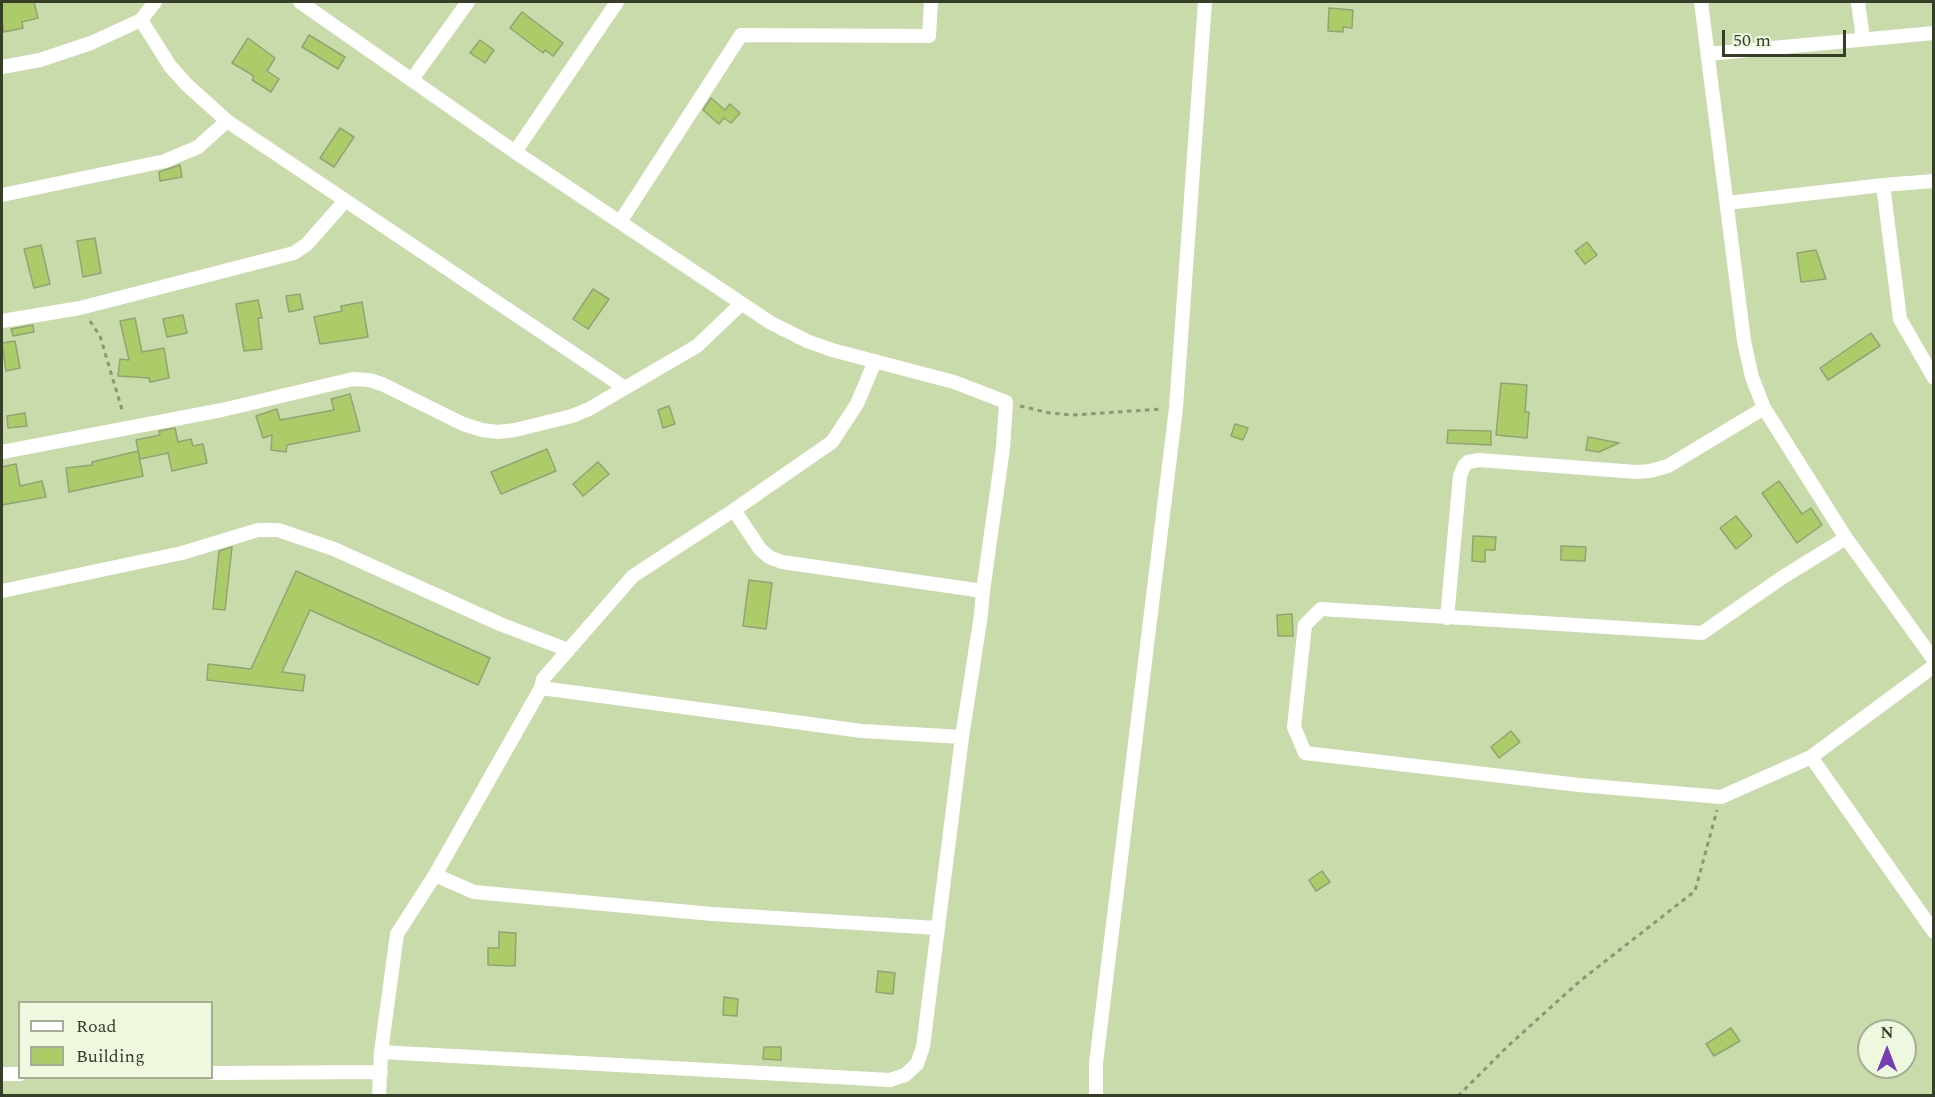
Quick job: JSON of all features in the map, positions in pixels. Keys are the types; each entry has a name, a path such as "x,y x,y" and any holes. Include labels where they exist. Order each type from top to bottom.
{"street":[{"path":"2,67 62,53 91,43 141,20 155,2"},
{"path":"300,2 413,78 515,152 771,324 807,341 954,382 1006,402 1004,448 962,737 923,1047 911,1071 890,1080 381,1052"},
{"path":"413,78 468,2"},
{"path":"515,152 617,2"},
{"path":"620,222 741,35 929,36 931,2"},
{"path":"1096,1095 1097,1053 1176,408 1205,2"},
{"path":"1701,2 1748,362 1764,408 1846,538 1934,660"},
{"path":"1858,2 1863,39"},
{"path":"141,20 170,66 186,84 227,121 625,388"},
{"path":"1708,54 1934,33"},
{"path":"2,195 165,161 198,147 227,121"},
{"path":"1727,203 1934,181"},
{"path":"1883,185 1900,318 1934,378"},
{"path":"2,321 80,308 294,253 307,244 345,201"},
{"path":"2,452 127,426 222,410 353,379 382,384 463,424 482,430 498,432 515,430 572,416 589,409 697,346 741,304"},
{"path":"379,1095 381,1052 397,934 435,875 541,688 543,679 633,576 832,442 857,404 875,361"},
{"path":"1447,618 1460,476 1468,462 1479,460 1636,472 1650,471 1668,466 1764,408"},
{"path":"734,510 760,549 769,557 782,562 983,591"},
{"path":"2,591 182,553 258,530 279,530 334,549 500,624 568,650"},
{"path":"1846,538 1702,633 1321,609 1305,625 1294,727 1305,753 1579,785 1721,797 1811,757 1934,666"},
{"path":"541,688 862,730 962,737"},
{"path":"1811,757 1934,932"},
{"path":"435,875 474,892 712,914 937,928"},
{"path":"213,1073 381,1072"},
{"path":"2,1074 18,1074"}],"path":[{"path":"80,308 100,336 127,426"},
{"path":"1006,402 1032,409 1073,415 1176,408"},
{"path":"1458,1095 1580,981 1695,891 1721,797"}],"building":[{"path":"2,2 34,2 38,18 22,22 23,28 4,32"},
{"path":"1329,8 1353,10 1352,28 1343,27 1343,32 1328,31"},
{"path":"522,12 563,43 553,56 545,50 543,53 510,28"},
{"path":"309,35 345,57 338,69 302,47"},
{"path":"248,38 275,58 267,71 279,79 271,92 252,80 254,76 232,63"},
{"path":"480,40 494,50 485,63 470,53"},
{"path":"711,98 725,110 730,104 740,113 731,123 724,118 719,124 703,110"},
{"path":"340,128 354,137 334,167 320,158"},
{"path":"180,165 182,177 160,181 159,172"},
{"path":"95,238 101,273 83,277 77,241"},
{"path":"1587,242 1597,255 1585,264 1575,251"},
{"path":"41,245 50,284 34,288 24,249"},
{"path":"1816,250 1826,279 1801,282 1797,253"},
{"path":"593,289 609,299 588,329 573,319"},
{"path":"300,294 303,309 289,312 286,296"},
{"path":"258,300 262,318 258,318 262,349 244,351 236,304"},
{"path":"362,302 368,337 320,344 314,317 342,311 341,306"},
{"path":"183,315 187,333 167,337 163,319"},
{"path":"135,318 142,352 164,348 169,378 150,382 149,378 118,376 120,359 129,360 120,321"},
{"path":"33,325 34,332 13,336 11,329"},
{"path":"1871,333 1880,346 1828,380 1820,368"},
{"path":"15,341 20,368 6,371 2,343"},
{"path":"1501,383 1527,385 1525,412 1529,412 1527,438 1496,435"},
{"path":"350,394 360,431 287,445 286,452 271,450 272,435 263,438 256,416 277,409 280,420 334,410 331,399"},
{"path":"669,406 675,424 663,428 658,410"},
{"path":"25,413 27,426 8,428 7,416"},
{"path":"1235,424 1248,428 1243,440 1231,436"},
{"path":"175,428 178,442 191,439 193,446 203,444 207,463 172,471 168,453 140,459 136,440 160,435 159,431"},
{"path":"1448,430 1491,431 1491,445 1447,443"},
{"path":"1588,437 1619,443 1599,452 1586,450"},
{"path":"547,449 556,471 501,494 491,472"},
{"path":"138,451 143,476 69,492 66,468 92,465 92,462"},
{"path":"598,462 609,474 583,496 573,484"},
{"path":"16,464 20,486 42,481 46,497 2,505 2,467"},
{"path":"1779,481 1802,514 1811,508 1822,525 1797,543 1762,493"},
{"path":"1736,516 1752,536 1736,549 1720,528"},
{"path":"1473,536 1496,537 1495,550 1485,550 1485,562 1472,561"},
{"path":"1561,546 1586,547 1585,561 1561,560"},
{"path":"232,547 225,610 213,609 219,551"},
{"path":"296,571 490,658 478,685 310,610 282,672 305,675 303,691 207,680 208,664 251,669"},
{"path":"749,580 772,583 766,629 743,626"},
{"path":"1292,614 1293,636 1278,636 1277,615"},
{"path":"1511,731 1520,742 1499,758 1491,747"},
{"path":"1322,871 1330,882 1316,891 1309,880"},
{"path":"499,932 516,933 515,966 488,965 488,948 499,948"},
{"path":"878,971 895,973 893,994 876,992"},
{"path":"724,997 738,999 737,1016 723,1015"},
{"path":"1731,1028 1740,1041 1714,1056 1706,1044"},
{"path":"764,1047 781,1047 781,1060 763,1059"}]}
